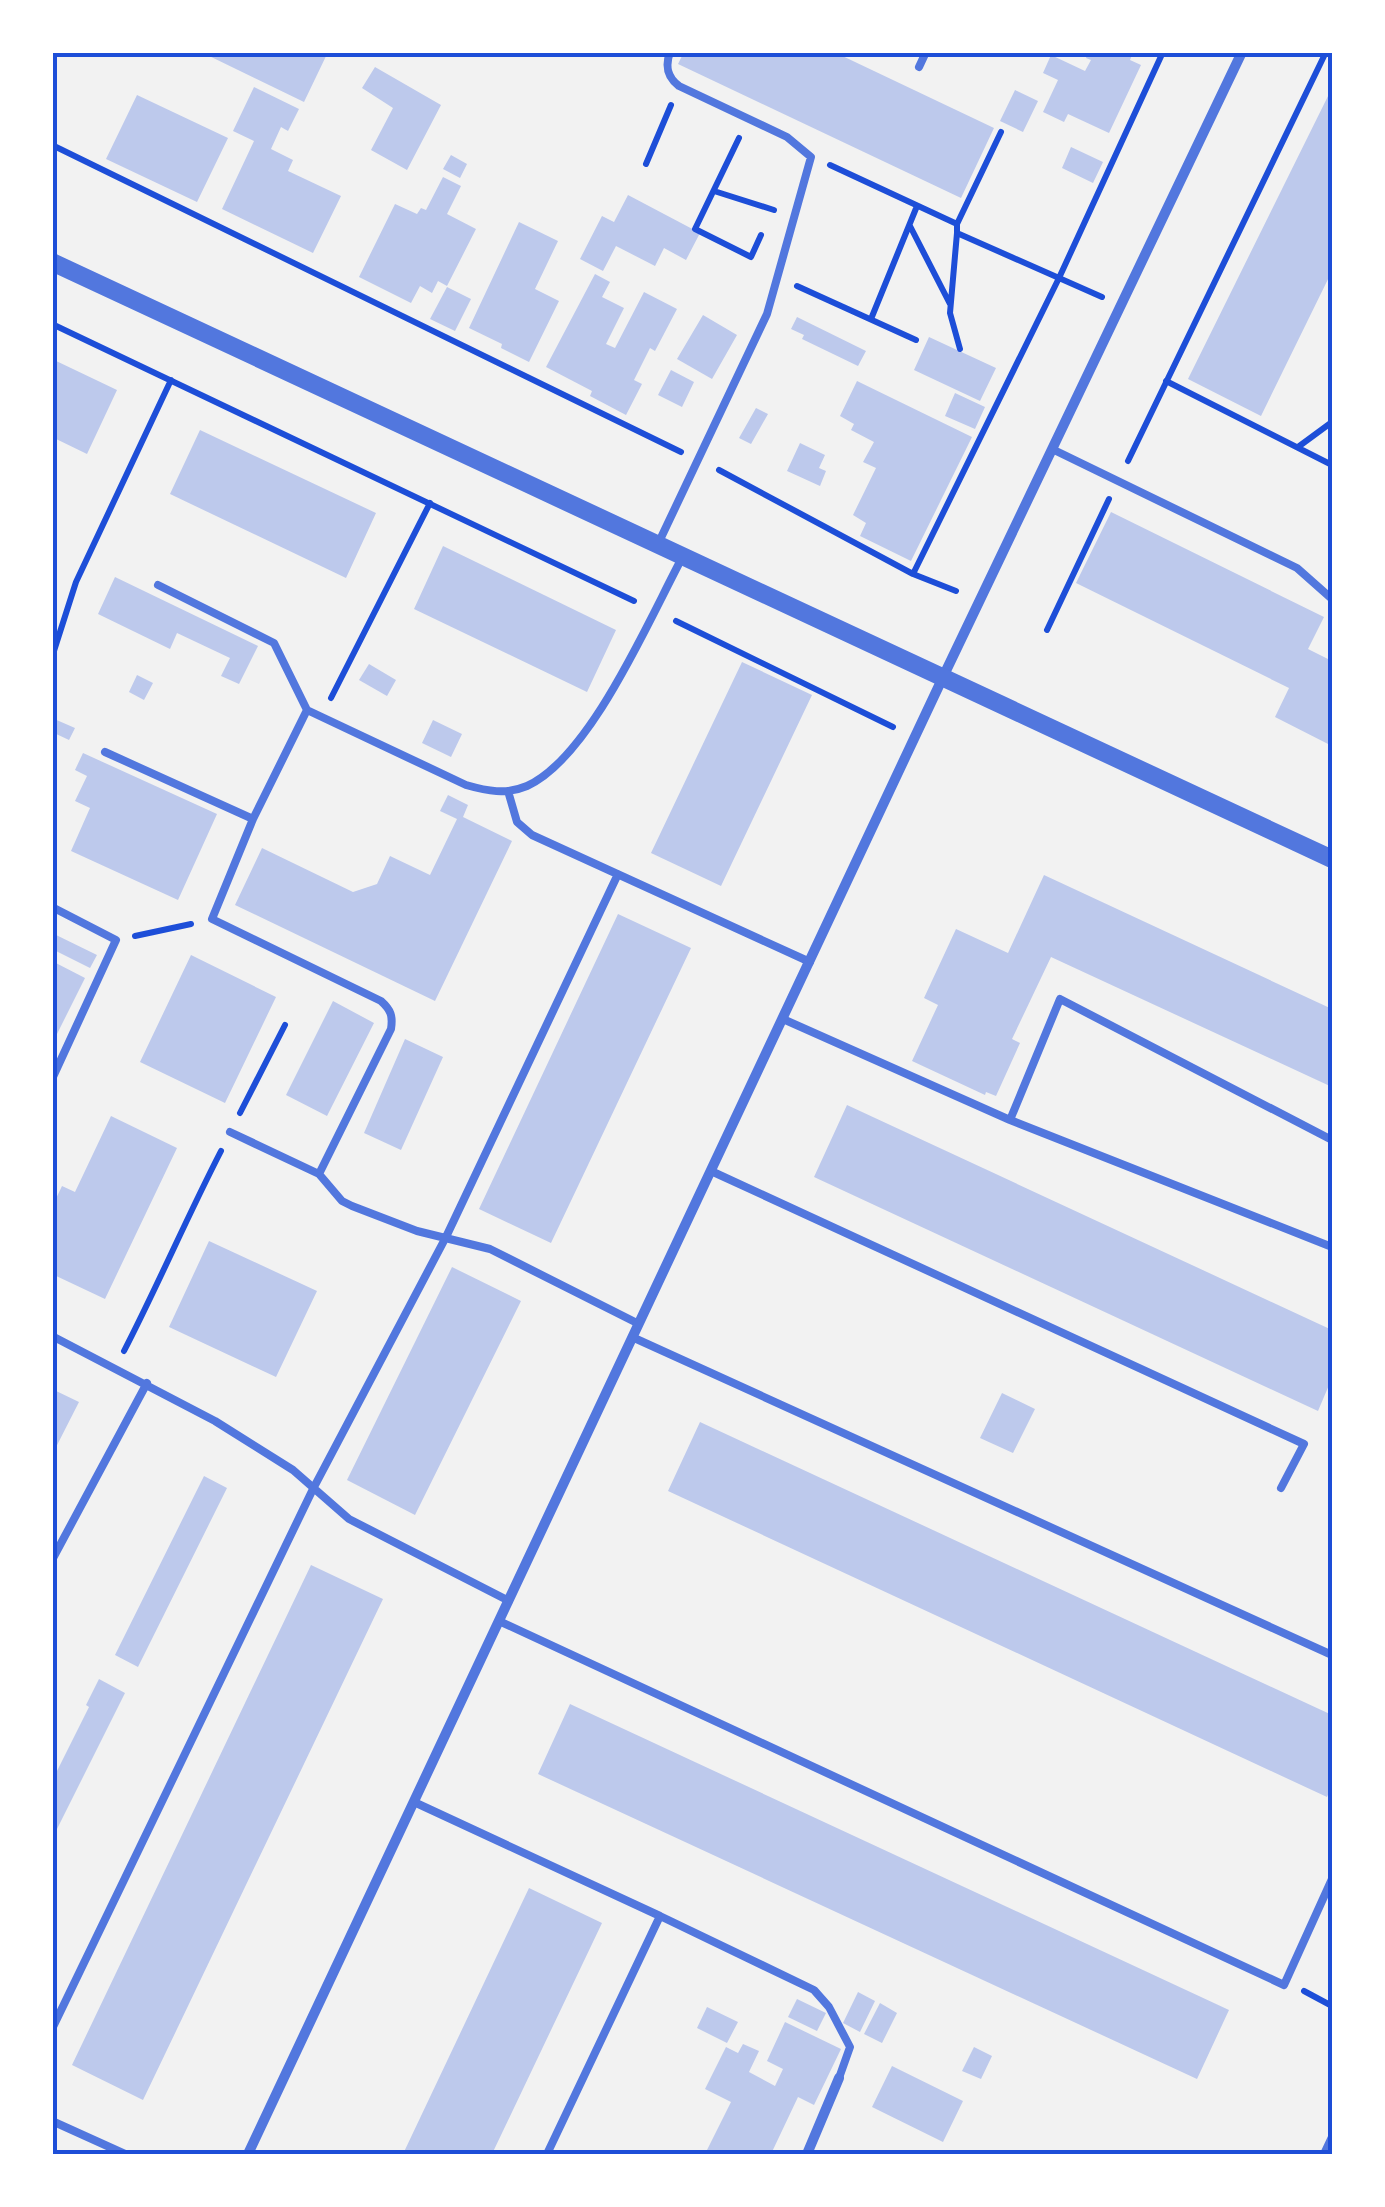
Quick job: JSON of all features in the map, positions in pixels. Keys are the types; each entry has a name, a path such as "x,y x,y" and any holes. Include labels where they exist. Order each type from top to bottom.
{"street":[{"path":"248,2154 944,675 1242,52"},
{"path":"52,262 1332,858"},
{"path":"806,2154 840,2078"}],"lane":[{"path":"658,544 765,319 811,156 788,138 679,86 668,73 670,52"},
{"path":"919,67 926,52"},
{"path":"1052,449 1297,568 1332,599"},
{"path":"158,585 274,644 307,710 466,786 487,792 508,791 529,785 546,772 585,732 683,556"},
{"path":"307,710 253,819 212,919 389,1008 391,1029 319,1174"},
{"path":"106,752 253,819"},
{"path":"508,791 512,812 524,829 810,962"},
{"path":"52,2029 313,1489 446,1237 618,874"},
{"path":"52,907 116,940 52,1079"},
{"path":"1010,1120 1060,999 1332,1140"},
{"path":"782,1018 1010,1120 1332,1247"},
{"path":"230,1132 319,1174 352,1206 417,1231 490,1249 638,1324"},
{"path":"711,1172 1304,1444 1282,1488"},
{"path":"52,1336 147,1383 293,1470 349,1518 509,1601"},
{"path":"632,1338 1332,1655"},
{"path":"52,1560 147,1383"},
{"path":"499,1621 1284,1985 1332,1880"},
{"path":"414,1802 814,1990 829,2007 850,2047 840,2078"},
{"path":"546,2154 660,1916"},
{"path":"52,2121 125,2154"},
{"path":"1324,2154 1332,2138"}],"path":[{"path":"913,574 1163,52"},
{"path":"1046,630 1326,52"},
{"path":"646,164 679,86"},
{"path":"748,119 695,229 751,257 772,209"},
{"path":"951,307 957,228 1000,132"},
{"path":"52,145 698,460 913,574 956,591"},
{"path":"811,156 1121,305"},
{"path":"714,191 794,217"},
{"path":"871,319 917,206"},
{"path":"909,225 951,307 960,349"},
{"path":"778,277 916,340"},
{"path":"52,324 893,727"},
{"path":"52,657 82,570 171,380"},
{"path":"1166,381 1332,465"},
{"path":"1298,448 1332,422"},
{"path":"321,717 430,503"},
{"path":"116,940 212,919"},
{"path":"115,1368 285,1025"}],"building":[{"path":"201,52 328,52 304,102"},
{"path":"684,52 834,52 994,128 961,198 678,64"},
{"path":"1088,52 1133,52 1130,60 1141,65 1109,133 1068,114 1064,122 1043,112 1058,80 1043,73 1051,55 1085,71 1091,60 1086,58"},
{"path":"375,67 441,105 407,170 371,150 393,108 362,88"},
{"path":"254,87 299,109 288,131 281,127 271,149 293,160 288,171 341,196 313,253 222,209 254,141 233,131"},
{"path":"1332,88 1332,271 1261,416 1188,379"},
{"path":"1015,90 1038,101 1023,132 1000,121"},
{"path":"137,95 228,138 197,202 106,159"},
{"path":"1071,147 1103,162 1093,183 1062,168"},
{"path":"451,155 467,164 460,178 443,169"},
{"path":"443,177 461,186 447,214 476,229 447,286 438,281 432,293 420,286 411,303 359,277 395,204 417,214 421,208 426,210"},
{"path":"628,195 700,233 686,260 664,248 655,266 616,246 603,271 580,259 602,216 614,222"},
{"path":"519,222 558,241 535,289 559,301 529,362 469,328"},
{"path":"595,274 610,282 602,297 624,308 606,344 615,348 644,292 677,309 634,380 642,384 626,415 590,396 592,391 546,367"},
{"path":"447,287 471,299 455,331 430,319"},
{"path":"703,315 737,335 712,379 677,359"},
{"path":"797,317 866,351 858,366 802,339 804,335 791,329"},
{"path":"929,337 996,368 980,401 914,370"},
{"path":"52,359 117,390 87,454 52,437"},
{"path":"671,370 694,382 682,407 658,395"},
{"path":"857,381 972,437 911,561 860,536 866,523 853,515 876,468 863,462 874,442 851,430 854,424 840,416"},
{"path":"955,393 985,407 975,429 945,416"},
{"path":"756,408 768,414 751,444 739,438"},
{"path":"200,430 376,513 346,578 170,494"},
{"path":"800,443 825,455 819,468 826,471 820,486 787,471"},
{"path":"1111,512 1324,617 1308,649 1332,661 1332,746 1275,717 1289,688 1076,583"},
{"path":"443,546 616,630 587,692 414,609"},
{"path":"115,577 258,646 239,684 221,676 230,658 177,633 170,649 98,614"},
{"path":"742,662 812,695 721,886 651,853"},
{"path":"369,664 396,680 387,696 359,680"},
{"path":"137,675 153,683 144,700 129,692"},
{"path":"52,718 75,728 69,740 52,732"},
{"path":"433,720 462,734 451,757 422,743"},
{"path":"83,753 217,814 178,900 71,851 90,808 75,801 87,776 75,770"},
{"path":"448,795 468,805 463,817 512,841 435,1001 235,905 262,848 353,892 377,884 390,856 430,875 457,819 440,811"},
{"path":"1044,875 1332,1009 1332,1087 1051,957 1012,1039 1020,1043 996,1096 986,1092 985,1095 912,1061 938,1005 924,998 956,929 1008,953"},
{"path":"618,914 691,948 551,1243 479,1209"},
{"path":"52,933 97,955 90,968 52,949"},
{"path":"191,955 276,997 225,1103 140,1062"},
{"path":"52,961 85,978 52,1044"},
{"path":"333,1001 374,1023 327,1116 286,1095"},
{"path":"405,1039 443,1057 401,1150 364,1133"},
{"path":"847,1105 1332,1330 1332,1378 1318,1411 814,1177"},
{"path":"111,1116 177,1148 105,1299 52,1274 52,1207 62,1186 75,1192"},
{"path":"209,1241 317,1291 276,1377 169,1327"},
{"path":"452,1267 521,1301 415,1515 347,1480"},
{"path":"52,1389 79,1402 52,1455"},
{"path":"1002,1393 1035,1409 1013,1453 980,1438"},
{"path":"700,1422 1332,1715 1332,1786 1327,1797 668,1491"},
{"path":"204,1476 227,1488 138,1667 115,1655"},
{"path":"311,1565 383,1599 143,2100 72,2065"},
{"path":"99,1679 125,1693 52,1839 52,1781"},
{"path":"570,1704 1229,2010 1197,2079 538,1774"},
{"path":"529,1888 602,1923 492,2154 403,2154"},
{"path":"858,1992 875,2001 860,2032 843,2023"},
{"path":"797,1999 826,2013 817,2031 788,2017"},
{"path":"880,2003 897,2013 882,2043 864,2034"},
{"path":"707,2007 738,2022 727,2043 697,2028"},
{"path":"785,2022 841,2049 814,2105 798,2097 771,2154 705,2154 731,2102 705,2089 726,2047 738,2053 743,2044 759,2051 749,2072 775,2086 783,2069 767,2061"},
{"path":"974,2047 992,2056 981,2079 962,2071"},
{"path":"892,2066 963,2101 943,2142 872,2107"}]}
